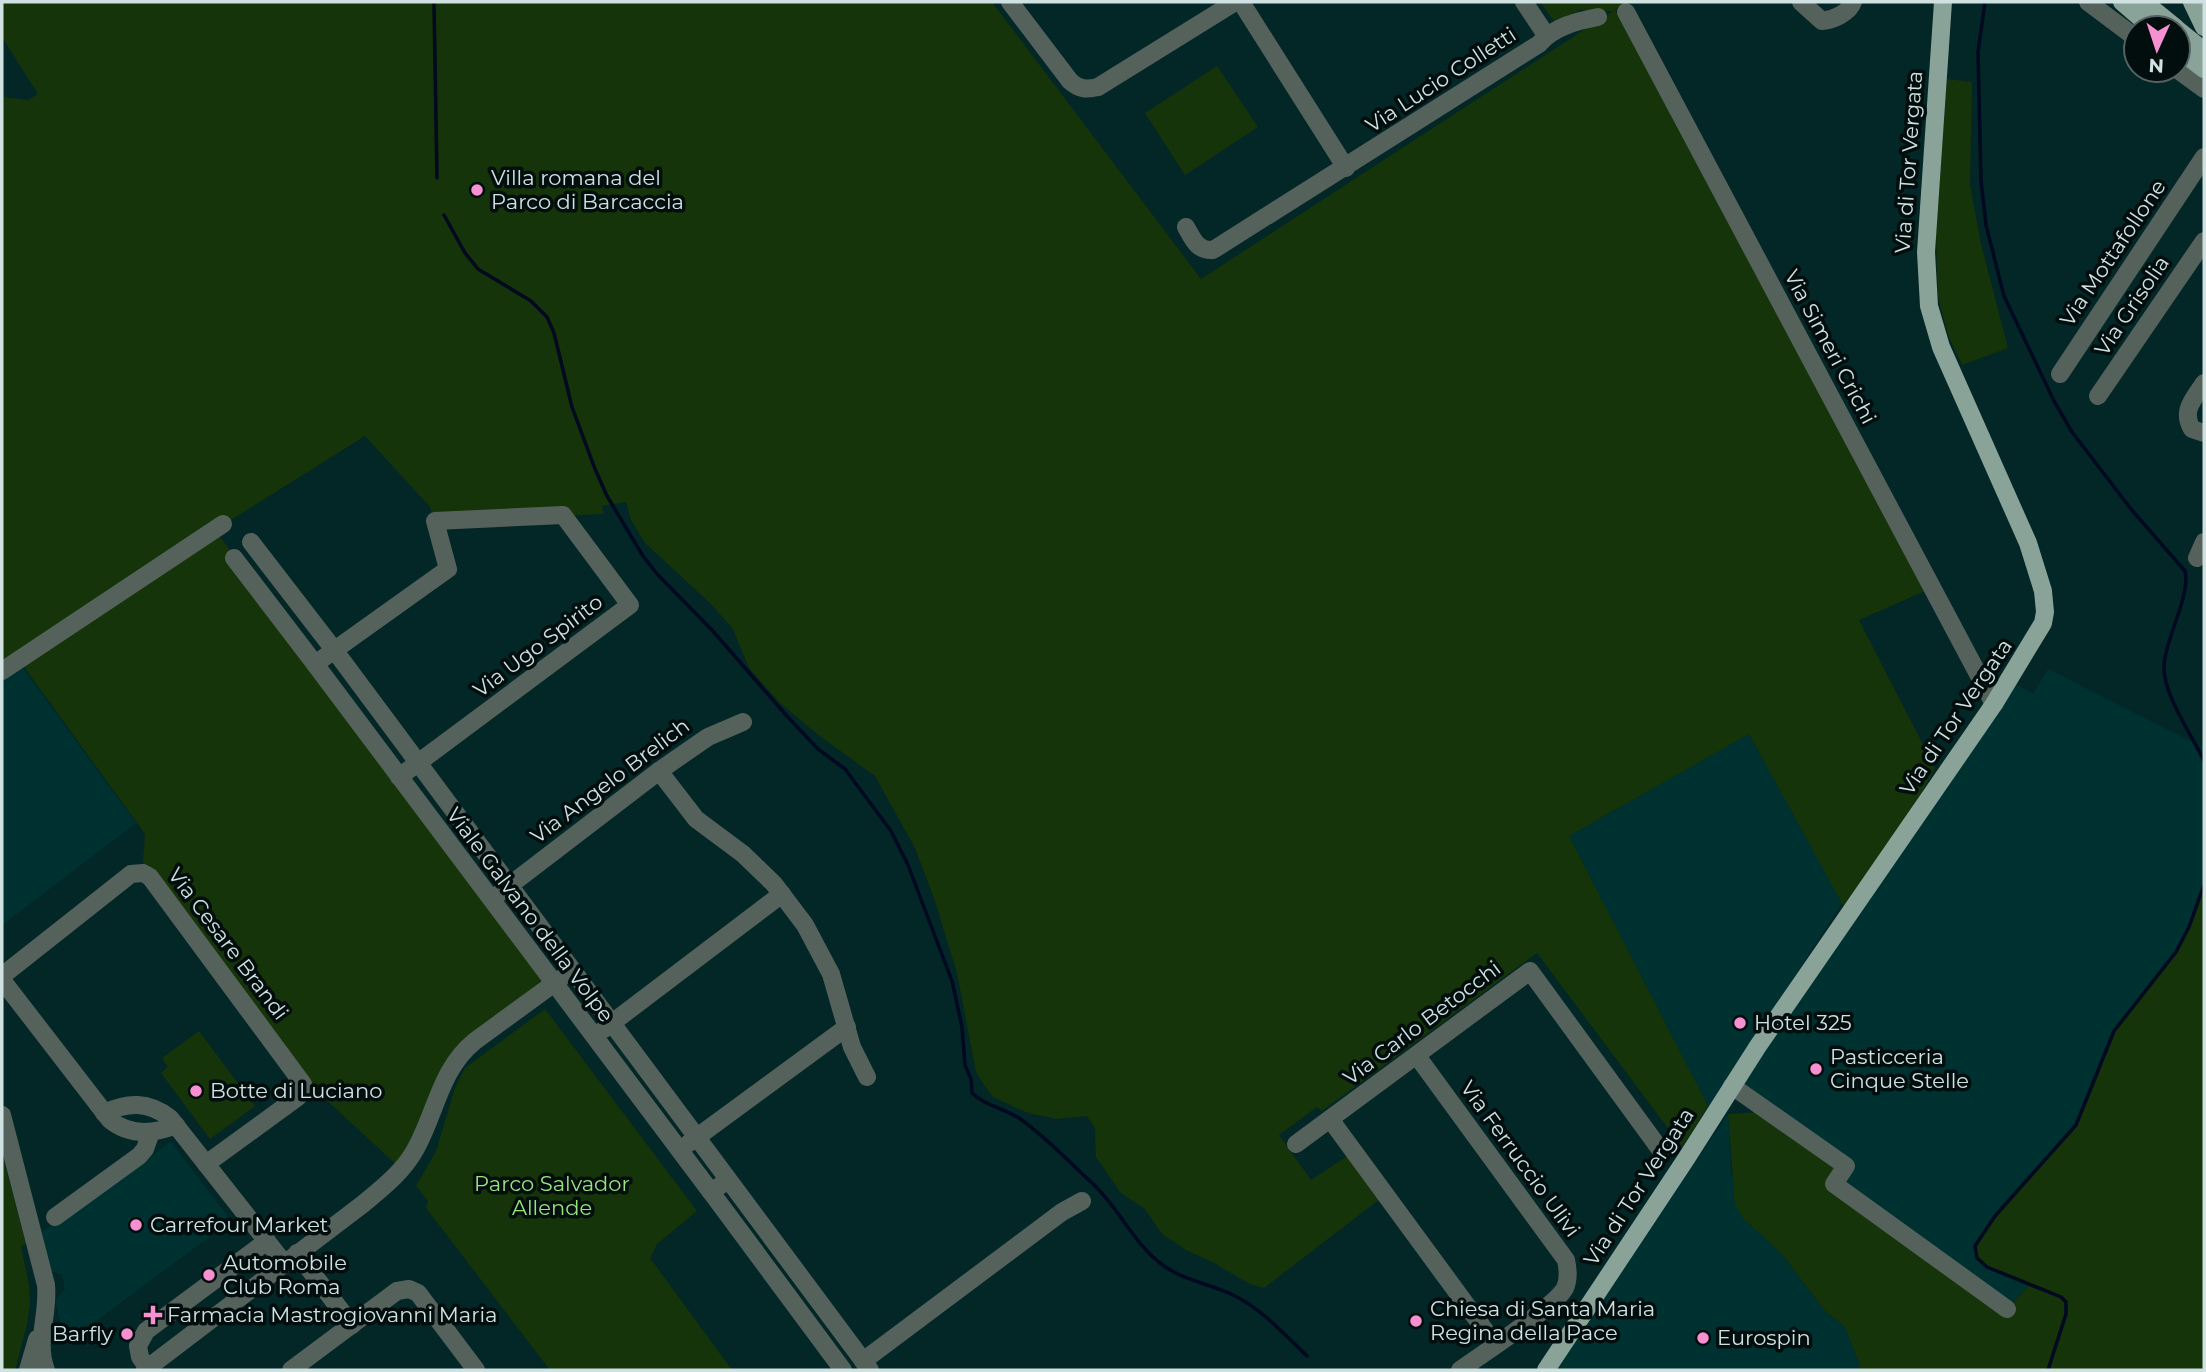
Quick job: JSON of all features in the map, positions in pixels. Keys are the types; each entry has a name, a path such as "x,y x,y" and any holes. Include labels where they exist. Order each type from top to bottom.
{"main road":[{"name":"Via di Tor Vergata","path":"1546,1370 1758,1046 1994,704 2039,631 2045,607 2043,591 2028,543 1941,347 1930,312 1926,260 1943,2"},
{"path":"2122,2 2136,14"},
{"path":"2144,2 2159,14"}],"street":[{"path":"1010,2 1069,81 1082,89 1098,87 1235,2"},
{"path":"1241,2 1346,168"},
{"path":"1524,2 1546,35"},
{"path":"1801,2 1822,21 1832,20 1850,8 1853,2"},
{"path":"2088,2 2122,28"},
{"name":"Via Simeri Crichi","path":"1626,12 1994,704"},
{"name":"Via Lucio Colletti","path":"1186,227 1198,247 1205,251 1213,250 1539,44 1546,35 1576,22 1598,17"},
{"name":"Via Mottafollone","path":"2060,374 2204,158"},
{"name":"Via Grisolia","path":"2098,396 2204,241"},
{"path":"2204,383 2187,408 2187,420 2192,429 2204,433"},
{"name":"Via Ugo Spirito","path":"335,651 447,569 433,514 563,515 630,606 398,777"},
{"path":"2,671 223,524"},
{"name":"Viale Galvano della Volpe","path":"251,542 867,1366"},
{"name":"Viale Galvano della Volpe","path":"234,558 843,1370"},
{"path":"315,664 335,651"},
{"name":"Via Angelo Brelich","path":"490,901 659,771 712,734 743,722"},
{"path":"659,771 696,819 752,863 782,894 814,939 827,962 855,1054 867,1077"},
{"name":"Via Cesare Brandi","path":"2,978 73,930 131,874 146,874 302,1080 304,1087 301,1094 206,1164"},
{"path":"593,1037 782,894"},
{"path":"267,1241 146,1331 138,1346 147,1370 369,1199 407,1162 421,1139 444,1081 464,1051 572,971"},
{"name":"Via Carlo Betocchi","path":"1296,1144 1530,971 1662,1152"},
{"path":"2,978 110,1121 124,1129 150,1132 176,1125"},
{"path":"679,1150 847,1027"},
{"name":"Via Ferruccio Ulivi","path":"1416,1056 1566,1260 1568,1272 1566,1287 1553,1303 1460,1370"},
{"path":"1732,1086 1846,1166 1834,1184 2007,1309"},
{"path":"104,1113 123,1105 142,1105 160,1111 176,1125 267,1241 291,1258 352,1325"},
{"path":"2,1115 46,1285 47,1302 41,1348 46,1370"},
{"path":"1330,1119 1495,1344"},
{"path":"55,1217 139,1156 145,1149 150,1132"},
{"path":"711,1192 727,1180"},
{"path":"867,1366 1062,1212 1082,1201"},
{"path":"291,1370 397,1291 413,1289 476,1370"},
{"path":"28,1370 45,1316"}],"shaded area":[{"path":"23,668 136,823 2,925 2,682"},
{"path":"2048,669 2196,744 2204,761 2204,885 2189,927 2170,961 2119,1023 2076,1125 1979,1237 2029,1285 2007,1309 1834,1184 1738,1090 2014,683 2033,694"},
{"path":"1749,734 1842,903 1709,1108 1569,836"},
{"path":"1728,1114 1731,1173 1766,1239 1782,1254 1825,1311 1845,1327 1860,1365 1856,1370 1555,1370"},
{"path":"171,1142 231,1221 66,1343 55,1301 65,1289 62,1275 48,1270 39,1234"}],"green space":[{"path":"2,2 992,2 1201,279 1613,11 1581,10 1554,21 1540,2 1627,2 1615,10 1925,591 1859,620 1935,768 1845,909 1749,734 1569,836 1708,1106 1682,1147 1537,953 1322,1111 1317,1107 1279,1135 1311,1180 1349,1155 1380,1199 1264,1288 1250,1284 1162,1234 1145,1209 1121,1193 1096,1157 1095,1128 1087,1116 1057,1119 1028,1113 993,1097 976,1072 957,973 935,901 915,848 875,776 817,734 779,702 749,668 733,629 711,604 645,543 631,520 626,502 602,506 604,514 435,521 430,507 365,436 215,530 552,984 464,1051 401,1169 308,1083 143,862 145,834 16,656 2,667 2,97 28,100 38,94 2,37"},
{"path":"1217,66 1258,127 1185,175 1145,113"},
{"path":"1947,79 1972,82 1970,185 1981,244 2008,348 1962,365 1948,335 1938,297 1936,231"},
{"path":"2204,885 2204,1370 1856,1370 1860,1365 1845,1327 1825,1311 1782,1254 1743,1218 1735,1205 1728,1114 1759,1112 1846,1166 1834,1184 2007,1309 2029,1285 1987,1267 1975,1254 1979,1237 2076,1125 2114,1031 2176,952 2189,927"},
{"name":"Parco Salvador Allende","path":"545,1009 697,1211 657,1244 650,1258 732,1370 550,1370 426,1208 428,1201 416,1186 436,1151 455,1088 465,1068"},
{"path":"199,1031 255,1106 210,1139 161,1073 168,1067 162,1058"},
{"path":"2,1154 26,1244 21,1246 29,1285 27,1325 15,1370 2,1370"}],"waterway":[{"path":"434,2 437,178"},
{"path":"1985,2 1978,52 1981,181 1986,225 2004,296 2054,401 2072,432 2131,509 2185,571 2186,581 2181,605 2165,655 2165,677 2173,702 2204,761"},
{"path":"444,215 465,253 478,269 531,301 547,317 554,333 572,407 595,469 607,496 643,556 818,749 845,769 891,831 908,865 952,981 972,1093 1019,1118 1047,1141 1101,1192 1143,1247 1164,1266 1225,1291 1254,1307 1307,1356"},
{"path":"2048,1370 2066,1314 2066,1302 2061,1297 1987,1267 1977,1258 1975,1246 1995,1216 2076,1125 2114,1031 2176,952 2189,927 2204,885"}],"place":[{"name":"Villa romana del Parco di Barcaccia","path":"477,190"},
{"name":"Hotel 325","path":"1740,1023"},
{"name":"Pasticceria Cinque Stelle","path":"1816,1069"},
{"name":"Botte di Luciano","path":"196,1091"},
{"name":"Carrefour Market","path":"136,1225"},
{"name":"Automobile Club Roma","path":"209,1275"},
{"name":"Farmacia Mastrogiovanni Maria","path":"153,1315"},
{"name":"Chiesa di Santa Maria Regina della Pace","path":"1416,1321"},
{"name":"Barfly","path":"127,1334"},
{"name":"Eurospin","path":"1703,1338"}]}
